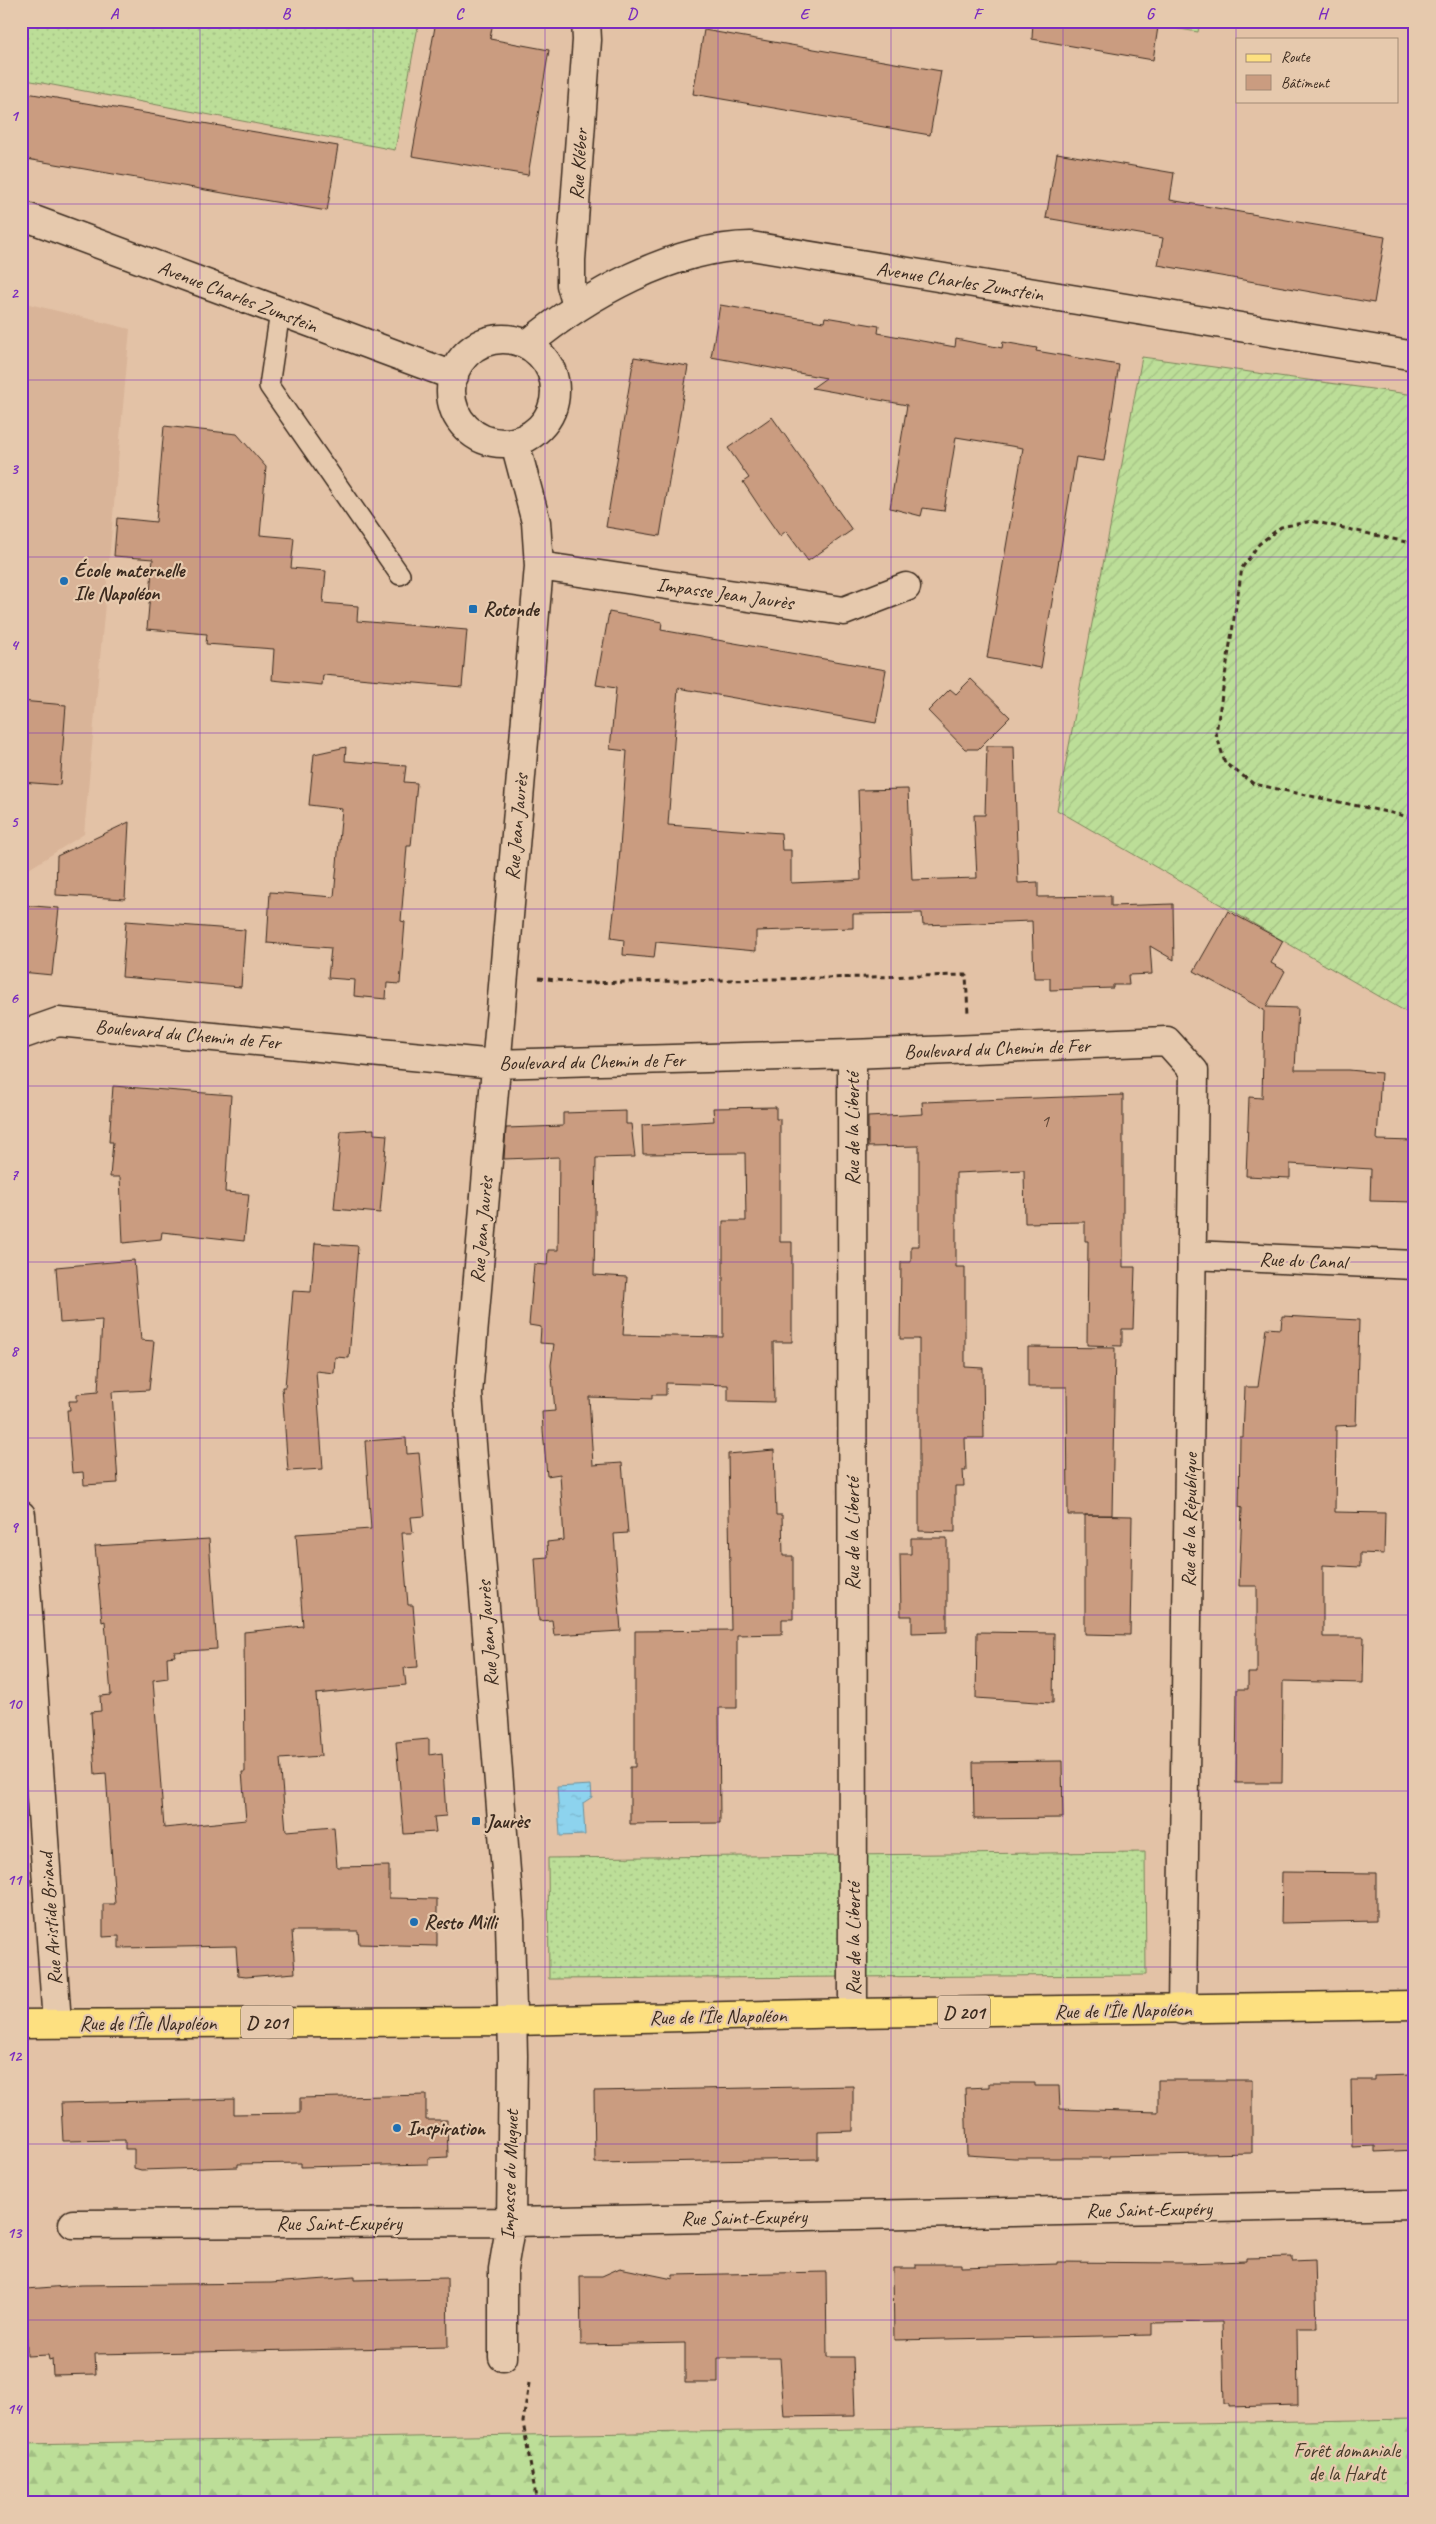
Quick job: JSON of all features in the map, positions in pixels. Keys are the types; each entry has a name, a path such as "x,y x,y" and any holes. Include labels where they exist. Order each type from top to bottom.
{"main road":[{"name":"Rue de l'Île Napoléon","path":"21,2024 513,2021 853,2013 1182,2010 1415,2005"}],"street":[{"name":"Rue Kléber","path":"577,306 571,285 571,260 587,40 586,21"},
{"name":"Avenue Charles Zumstein","path":"21,215 454,376"},
{"name":"Avenue Charles Zumstein","path":"528,344 577,306 669,262 712,249 751,246 1415,356"},
{"path":"508,338 528,344 544,358 553,376 555,396 549,416 536,432 515,443 498,444 478,437 462,424 452,406 451,386 457,366 470,351 488,341 508,338"},
{"name":"Rue Jean Jaurès","path":"513,2021 510,1920 468,1394 539,566 536,522 515,443"},
{"name":"Impasse Jean Jaurès","path":"539,566 844,611 906,587"},
{"name":"Boulevard du Chemin de Fer","path":"21,1035 58,1022 495,1064 852,1054 1167,1041"},
{"name":"Rue de la République","path":"1167,1041 1194,1072 1182,2010"},
{"name":"Rue de la Liberté","path":"852,1054 853,2013"},
{"name":"Rue du Canal","path":"1192,1255 1415,1265"},
{"name":"Rue Aristide Briand","path":"21,1516 57,2023"},
{"name":"Impasse du Muguet","path":"503,2357 503,2269 511,2222 513,2021"},
{"name":"Rue Saint-Exupéry","path":"73,2224 511,2222 1415,2204"}],"lane":[{"path":"280,312 269,386 400,575"}],"path":[{"path":"1415,544 1312,522 1281,527 1259,544 1242,568 1216,733 1224,763 1254,784 1415,818"},
{"path":"532,977 581,983 966,975 971,1049"},
{"path":"503,2357 530,2377 523,2422 537,2503"}],"shaded area":[{"name":"École maternelle Ile Napoléon","path":"21,302 130,329 84,834 21,874"}],"green space":[{"path":"21,21 419,21 395,150 21,79"},
{"path":"1131,21 1200,21 1198,32"},
{"path":"1142,357 1415,395 1415,1017 1057,810"},
{"path":"1145,1852 1146,1975 549,1979 548,1858"},
{"name":"Forêt domaniale de la Hardt","path":"1415,2419 1415,2503 21,2503 21,2444"}],"water":[{"path":"591,1785 592,1797 583,1803 585,1835 560,1836 557,1787"}],"building":[{"path":"436,21 493,21 490,39 549,50 528,175 412,156"},
{"path":"1033,21 1125,21 1158,27 1153,60 1032,39"},
{"path":"704,30 941,71 930,135 693,94"},
{"path":"21,92 338,146 327,211 21,158"},
{"path":"1057,153 1174,173 1170,200 1385,237 1374,303 1158,265 1163,238 1046,218"},
{"path":"720,305 824,322 825,317 879,326 878,333 955,347 956,339 1002,348 1003,342 1037,348 1036,351 1119,365 1104,461 1076,457 1041,668 987,658 1023,448 956,437 944,511 923,508 921,516 890,508 907,405 812,388 826,378 711,357"},
{"path":"634,357 688,366 660,536 606,527"},
{"path":"772,417 852,530 808,561 786,531 780,536 743,482 749,478 728,448"},
{"path":"164,426 237,434 266,467 260,535 294,538 291,568 326,571 323,603 358,606 357,621 467,630 462,687 323,675 322,685 272,680 274,649 206,644 207,634 147,629 153,559 114,556 117,518 156,522"},
{"path":"609,612 662,622 661,630 886,670 876,723 678,688 668,825 781,833 782,850 791,850 791,883 861,880 858,790 908,789 912,880 977,878 974,815 985,815 987,746 1014,746 1018,883 1038,882 1038,897 1111,896 1111,906 1173,904 1174,960 1150,946 1152,974 1128,975 1129,985 1113,985 1113,988 1050,990 1050,978 1034,978 1032,921 923,925 922,913 853,914 853,928 756,931 756,951 656,942 654,958 623,955 624,940 611,938 618,876 627,751 610,749 616,688 596,685"},
{"path":"971,679 1010,717 978,749 965,749 928,711 950,689 956,694"},
{"path":"21,701 66,705 60,785 21,782"},
{"path":"346,747 345,761 406,766 404,782 417,783 411,846 407,846 401,921 405,922 400,984 387,983 386,999 354,996 355,980 328,978 331,948 267,943 270,892 334,897 342,809 309,805 314,754"},
{"path":"129,822 125,899 56,895 57,856"},
{"path":"21,905 59,908 52,975 21,972"},
{"path":"1228,911 1283,941 1271,963 1285,971 1266,1007 1298,1008 1295,1070 1349,1070 1381,1073 1377,1140 1415,1141 1415,1202 1370,1201 1371,1169 1290,1164 1290,1178 1246,1176 1249,1097 1262,1098 1264,1010 1194,971"},
{"path":"126,921 245,930 241,987 122,977"},
{"path":"113,1086 231,1095 225,1192 249,1194 244,1241 162,1232 161,1239 123,1243 120,1177 110,1177 113,1142 109,1142"},
{"path":"1123,1095 1123,1267 1135,1267 1133,1329 1122,1329 1122,1346 1087,1345 1088,1241 1085,1241 1085,1222 1025,1223 1024,1170 956,1173 956,1267 965,1267 965,1367 983,1368 984,1438 965,1438 966,1470 963,1470 964,1486 955,1486 955,1532 919,1531 919,1339 900,1339 901,1262 911,1262 911,1246 919,1246 919,1146 868,1147 868,1117 923,1114 922,1102"},
{"path":"776,1107 776,1119 780,1119 780,1242 792,1242 792,1342 773,1342 774,1402 728,1401 728,1385 666,1383 666,1395 652,1395 652,1399 589,1397 593,1465 622,1463 628,1533 614,1534 621,1631 554,1635 552,1620 539,1621 535,1558 548,1557 547,1542 564,1540 560,1474 547,1476 542,1412 555,1411 551,1365 554,1344 540,1343 541,1327 529,1325 534,1264 547,1265 548,1250 558,1250 559,1157 504,1159 506,1128 563,1126 563,1113 626,1111 626,1124 631,1124 635,1157 596,1158 594,1275 627,1277 623,1335 723,1337 723,1221 746,1221 745,1153 643,1154 642,1125 714,1121 713,1108"},
{"path":"374,1129 374,1134 387,1135 380,1213 334,1209 341,1131"},
{"path":"315,1243 358,1246 349,1358 335,1357 334,1373 316,1371 323,1469 288,1471 282,1387 285,1387 293,1291 311,1292"},
{"path":"134,1260 141,1340 154,1341 149,1390 112,1392 118,1483 84,1485 83,1472 72,1473 67,1410 70,1410 69,1401 77,1401 77,1394 98,1392 102,1320 60,1323 56,1267"},
{"path":"1282,1316 1359,1320 1356,1425 1336,1426 1335,1512 1385,1513 1384,1554 1360,1553 1360,1567 1323,1565 1323,1637 1364,1637 1363,1683 1283,1681 1282,1783 1236,1783 1237,1689 1248,1689 1248,1673 1257,1673 1257,1586 1239,1586 1242,1508 1239,1507 1240,1437 1243,1437 1245,1387 1258,1387 1266,1328 1281,1329"},
{"path":"1028,1347 1115,1348 1112,1515 1068,1515 1067,1387 1028,1387"},
{"path":"406,1438 407,1454 419,1453 425,1516 411,1517 413,1533 402,1533 408,1605 413,1605 418,1667 404,1668 406,1685 316,1694 321,1756 280,1759 286,1831 334,1827 337,1867 389,1866 389,1898 437,1899 437,1946 359,1944 358,1931 292,1931 295,1973 246,1977 238,1976 236,1946 119,1948 119,1936 103,1937 103,1904 115,1904 106,1773 95,1774 91,1712 101,1711 100,1696 111,1695 105,1621 102,1622 95,1546 209,1539 217,1649 174,1652 175,1656 167,1657 168,1678 153,1680 164,1828 246,1820 242,1772 245,1772 244,1632 303,1626 296,1534 371,1529 365,1441"},
{"path":"774,1450 776,1515 782,1515 783,1556 793,1556 793,1619 782,1619 782,1634 737,1635 737,1708 719,1708 720,1823 630,1824 630,1767 635,1767 635,1631 731,1630 728,1454"},
{"path":"1085,1515 1132,1516 1130,1635 1085,1634"},
{"path":"911,1538 947,1538 947,1632 912,1633 912,1616 901,1616 900,1554 911,1554"},
{"path":"977,1632 1054,1633 1053,1703 976,1698"},
{"path":"429,1739 429,1755 442,1753 446,1816 434,1817 436,1832 404,1834 396,1742"},
{"path":"1062,1761 1063,1818 974,1819 973,1762"},
{"path":"1282,1872 1376,1873 1376,1921 1281,1923"},
{"path":"1415,2075 1415,2150 1375,2152 1375,2146 1352,2147 1351,2080 1374,2080 1374,2076"},
{"path":"1158,2080 1252,2080 1252,2153 1109,2156 1109,2158 1014,2158 967,2155 965,2088 989,2087 989,2083 1035,2083 1035,2086 1059,2086 1060,2109 1158,2112"},
{"path":"853,2086 853,2131 818,2132 818,2159 595,2163 594,2091"},
{"path":"426,2095 426,2120 447,2120 448,2157 428,2158 428,2164 301,2167 301,2163 238,2164 238,2167 141,2170 134,2168 134,2149 125,2149 125,2140 63,2141 61,2103 234,2099 234,2114 300,2113 300,2098"},
{"path":"1292,2257 1292,2261 1315,2260 1317,2328 1297,2328 1298,2405 1229,2407 1229,2404 1224,2404 1222,2322 1152,2323 1152,2335 894,2340 893,2268 916,2268 916,2264 961,2264 961,2267 1057,2264 1057,2262 1187,2263 1246,2261 1246,2258"},
{"path":"620,2268 673,2279 673,2275 826,2272 827,2357 853,2357 855,2416 784,2417 780,2358 718,2358 718,2383 685,2383 685,2343 581,2345 580,2276 602,2276"},
{"path":"354,2277 354,2280 447,2278 448,2347 95,2354 96,2374 53,2375 52,2359 49,2360 48,2355 27,2356 26,2289 81,2285 271,2283"}],"place":[{"name":"École maternelle Ile Napoléon","path":"64,581"},
{"name":"Rotonde","path":"473,609"},
{"name":"Jaurès","path":"476,1821"},
{"name":"Resto Milli","path":"414,1922"},
{"name":"Inspiration","path":"397,2128"}]}
